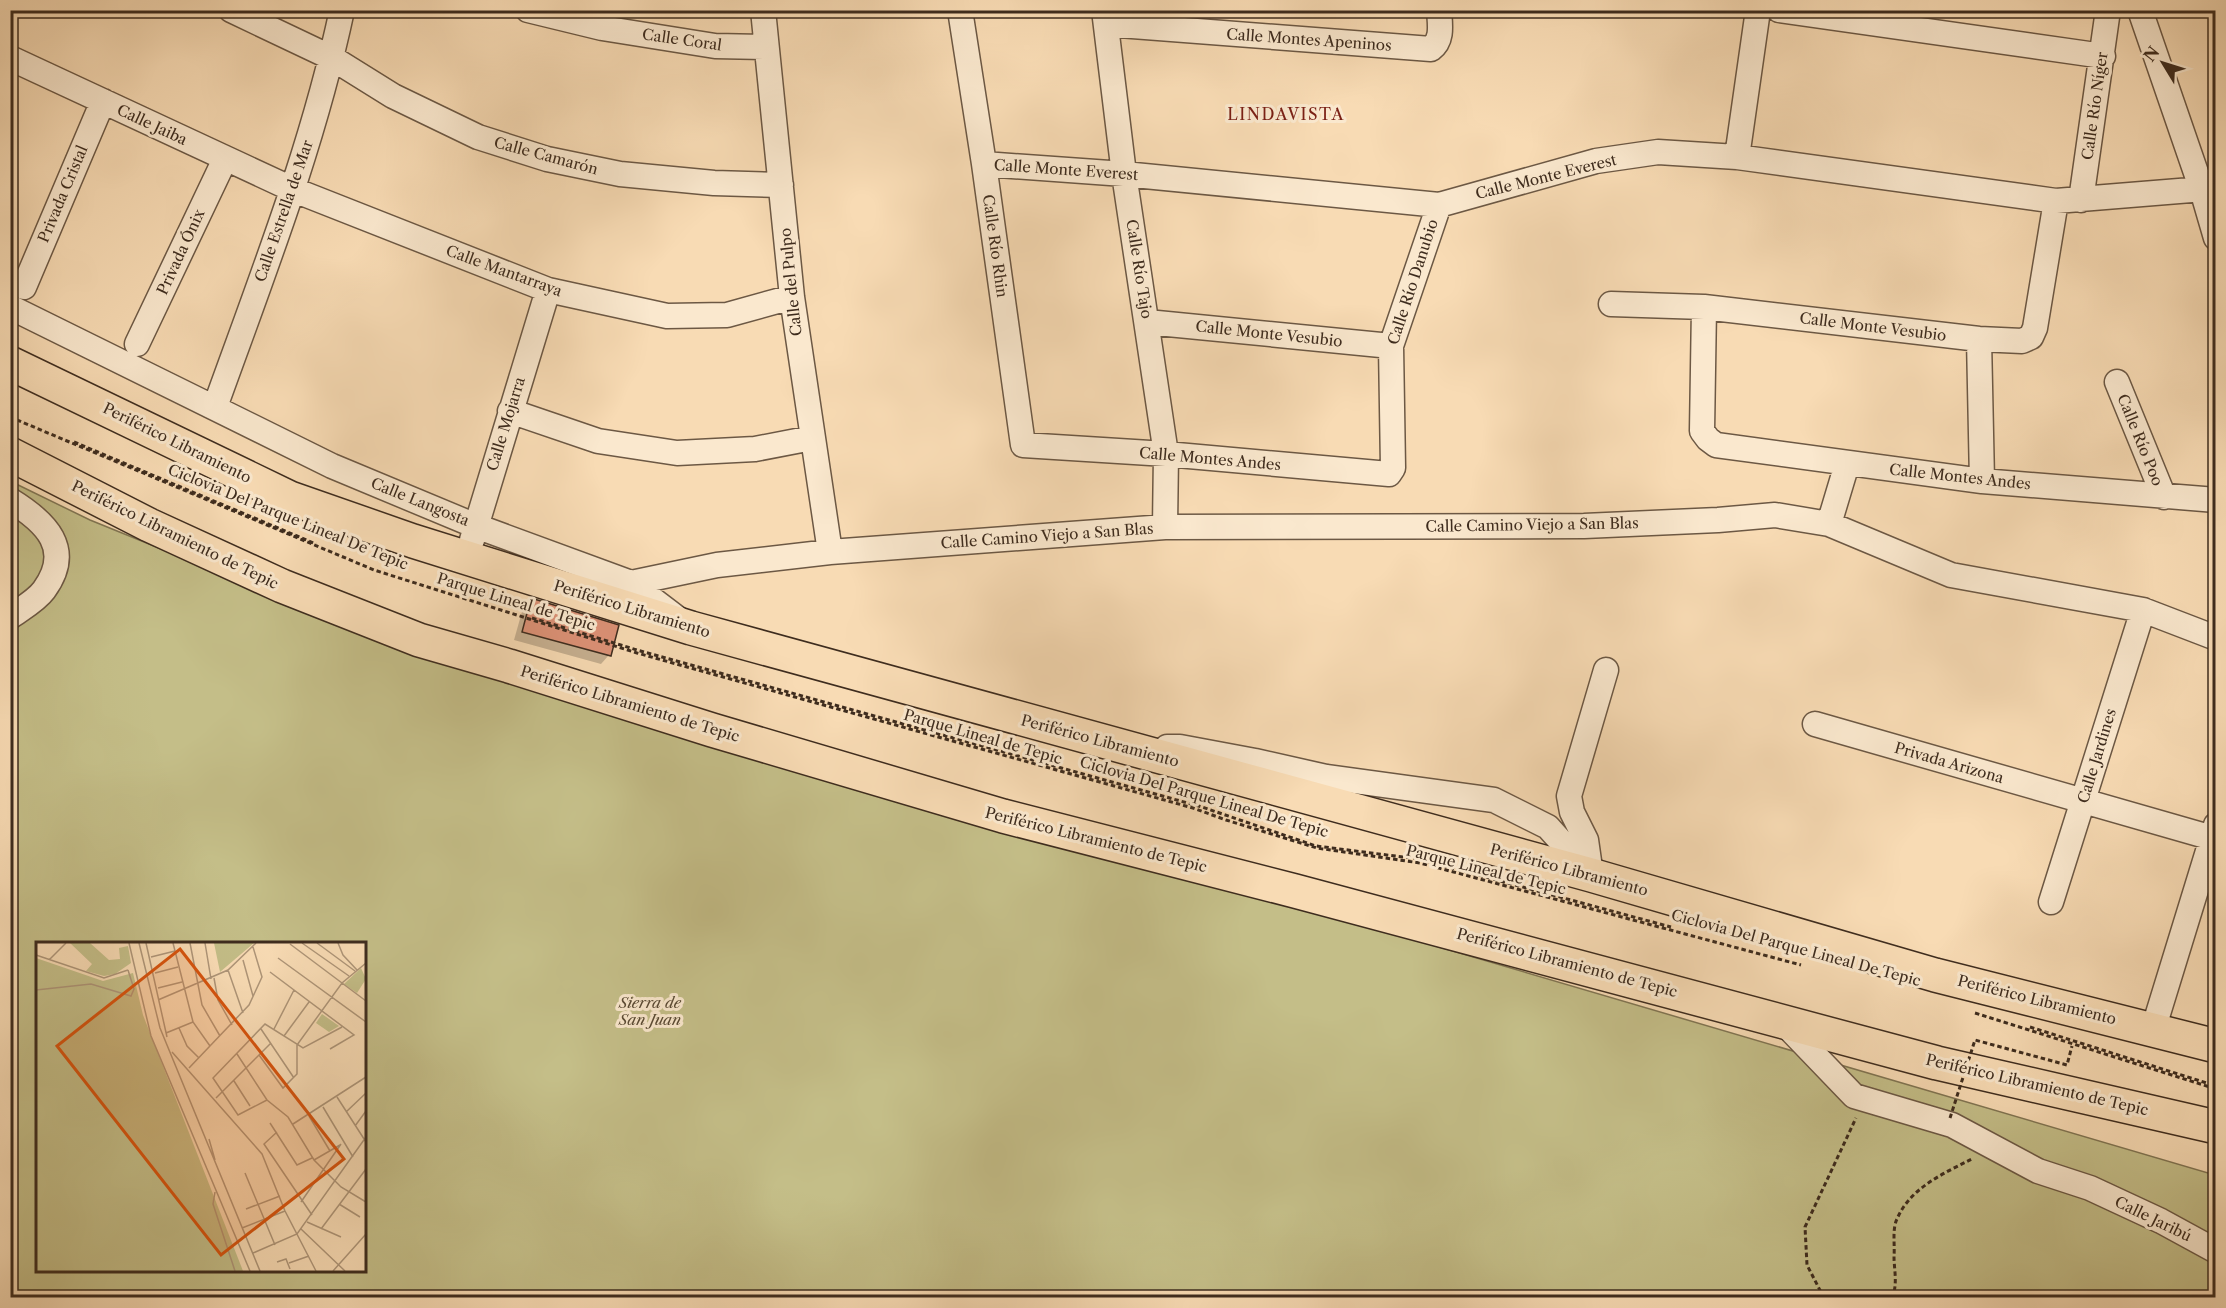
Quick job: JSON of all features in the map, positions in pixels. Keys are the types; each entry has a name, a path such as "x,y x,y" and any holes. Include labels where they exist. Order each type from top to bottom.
{"highway":[{"name":"Periférico Libramiento","path":"10,363 290,498 466,558 691,628 1591,875 1935,975 2216,1046"},
{"name":"Periférico Libramiento de Tepic","path":"10,454 149,525 282,586 419,640 712,730 1003,816 1295,891 1937,1062 2216,1127"}],"street":[{"name":"Calle Camarón","path":"231,10 332,58 393,96 478,137 547,159 620,174 714,183 781,185"},
{"name":"Calle Estrella de Mar","path":"215,407 294,190 332,58 342,10"},
{"name":"Calle Coral","path":"528,10 614,30 715,46 766,47"},
{"name":"Calle del Pulpo","path":"763,10 792,297 830,552"},
{"name":"Calle Río Rhin","path":"960,10 1023,446"},
{"name":"Calle Montes Apeninos","path":"1105,17 1431,50 1438,44 1440,35 1439,10"},
{"path":"1737,156 1758,10"},
{"path":"1779,10 2103,56"},
{"name":"Calle Río Níger","path":"2081,200 2108,10"},
{"path":"2140,10 2209,189 2216,238"},
{"name":"Calle Río Tajo","path":"1105,17 1124,174 1166,454 1166,527"},
{"name":"Calle Jaiba","path":"10,58 294,190"},
{"name":"Privada Cristal","path":"24,286 103,101"},
{"name":"Calle Monte Everest","path":"984,164 1124,174 1439,205 1596,161 1658,152 1737,156 2056,201 2209,189"},
{"name":"Privada Ónix","path":"137,344 225,159"},
{"name":"Calle Mantarraya","path":"294,190 548,290 667,316 727,315 792,297"},
{"name":"Calle Monte Vesubio","path":"1611,304 1704,307 1978,339 2022,341 2031,337 2035,328 2056,201"},
{"name":"Calle Río Danubio","path":"1393,468 1391,346 1439,205"},
{"name":"Calle Mojarra","path":"466,558 548,290"},
{"name":"Calle Langosta","path":"10,307 332,466 476,525 631,583 691,628"},
{"name":"Calle Montes Andes","path":"1704,307 1702,431 1716,445 1982,481 2216,500"},
{"name":"Calle Monte Vesubio","path":"1147,322 1391,346"},
{"path":"1978,339 1982,481"},
{"name":"Calle Río Poo","path":"2117,382 2164,497"},
{"path":"510,411 598,441 677,453 755,449 812,438"},
{"name":"Calle Montes Andes","path":"1023,446 1166,454 1389,474 1393,468"},
{"path":"1829,524 1847,464"},
{"path":"10,500 45,526 56,544 56,568 43,592 10,617"},
{"name":"Calle Camino Viejo a San Blas","path":"830,552 1166,527 1584,526 1719,520 1775,514 1829,524 1951,575 2143,610 2216,638"},
{"path":"631,583 717,565 830,552"},
{"name":"Calle Jardines","path":"2051,902 2143,610"},
{"path":"1591,875 1586,840 1572,812 1569,796 1606,670"},
{"name":"Privada Arizona","path":"1815,724 2082,802 2214,834"},
{"path":"1113,745 1180,747 1326,777 1494,800 1548,827 1591,875"},
{"path":"2153,1030 2214,834"},
{"path":"1780,1019 1854,1096 1864,1101"},
{"name":"Calle Jaribú","path":"1864,1101 1952,1125 2038,1171 2090,1188 2161,1221 2216,1251"}],"path":[{"name":"Parque Lineal de Tepic","path":"10,417 374,570 500,610 1193,808 1317,848 1420,863 1806,964"},
{"name":"Ciclovia Del Parque Lineal De Tepic","path":"69,442 77,442 375,568 500,610"},
{"path":"1973,1011 2216,1088 2072,1045 1973,1011"},
{"path":"1950,1118 1975,1040 2067,1065 2072,1045"},
{"path":"1824,1298 1807,1265 1805,1227 1864,1101"},
{"path":"1892,1298 1896,1290 1894,1265 1896,1220 1912,1196 1943,1174 1995,1147"}],"green space":[{"name":"Sierra de San Juan","path":"10,481 90,520 245,583 959,806 2215,1175 2215,1297 11,1297"}],"building":[{"path":"531,598 619,625 611,656 522,632"}],"district":[{"name":"LINDAVISTA","path":"1286,114"}]}
